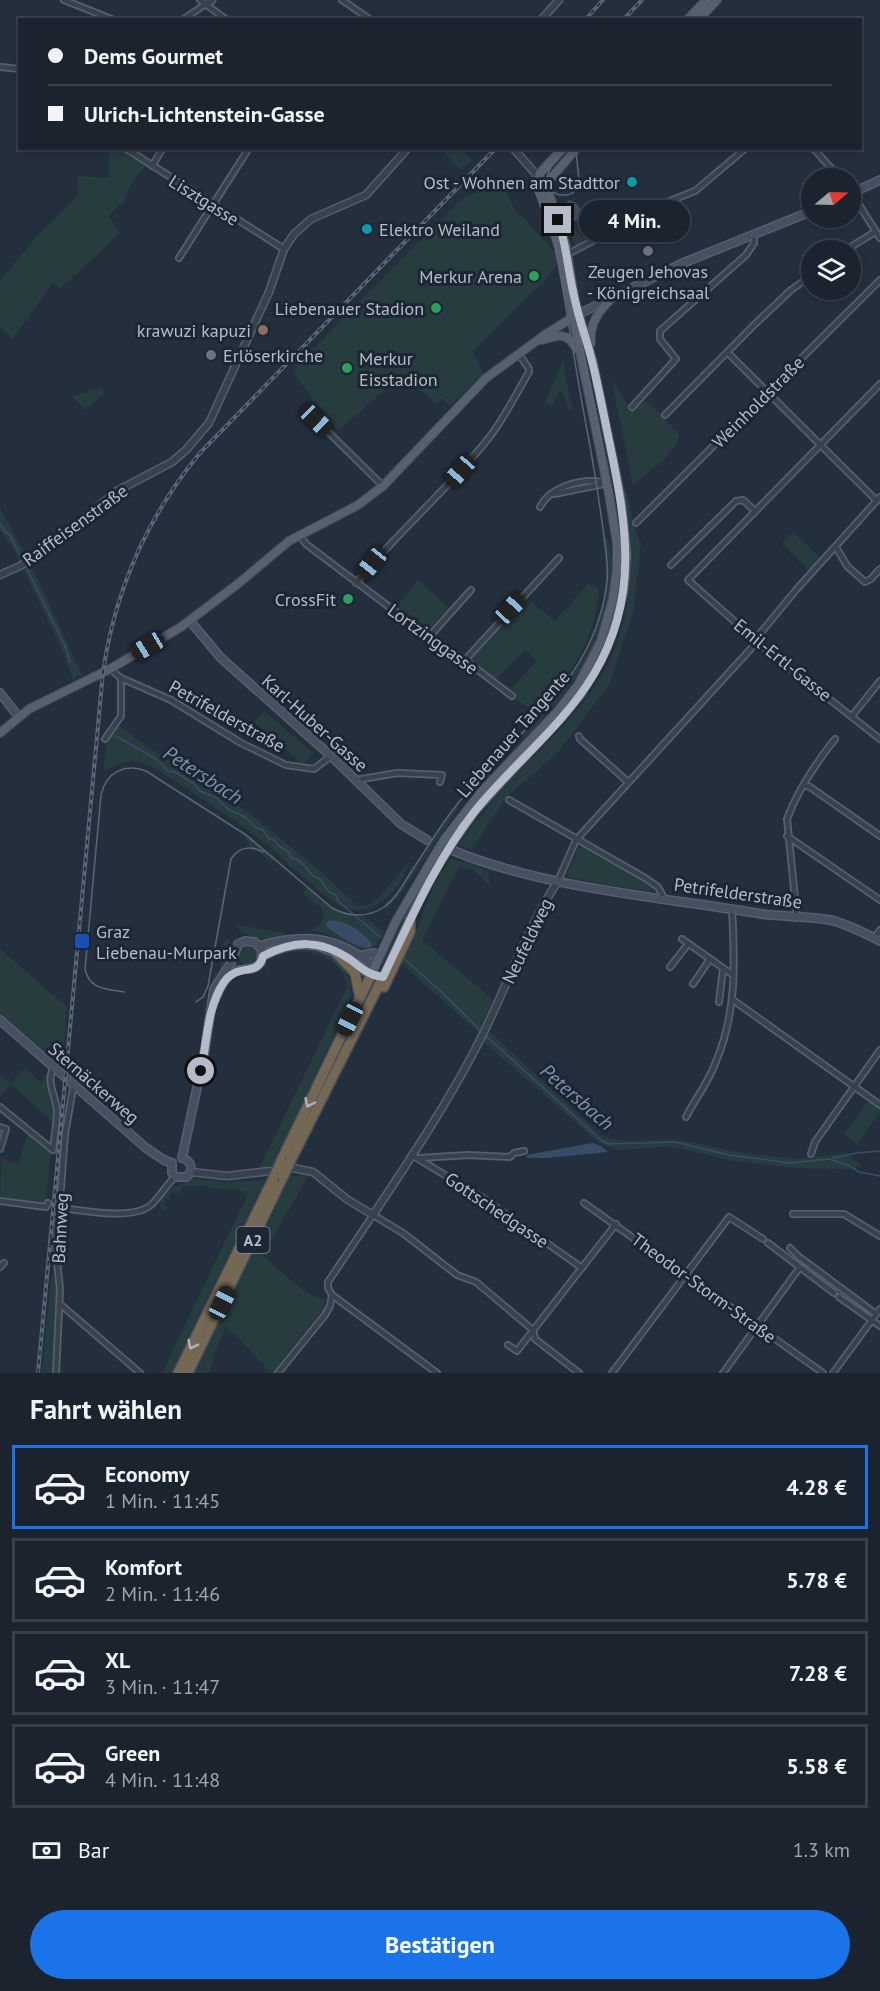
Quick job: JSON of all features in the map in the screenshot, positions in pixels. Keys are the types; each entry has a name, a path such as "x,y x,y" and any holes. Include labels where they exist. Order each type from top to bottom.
{"highway":[{"path":"326,1093 333,1089 384,989 410,932 410,920"},
{"path":"336,953 355,973 360,998"},
{"name":"A2","path":"289,1163 373,971"},
{"name":"A2","path":"178,1373 275,1176 289,1163 383,977"},
{"name":"A2","path":"188,1373 275,1176"}],"main road":[{"path":"694,18 706,0"},
{"path":"694,18 717,0"},
{"path":"561,150 538,177 539,193 558,244 575,316"},
{"path":"575,150 546,184 568,254 575,316"},
{"path":"861,189 880,180"},
{"path":"0,733 18,716 43,701 111,669 190,621 289,541 358,505 383,486 486,378 575,316 682,263 801,216"},
{"path":"592,362 590,337 592,322 612,298"},
{"name":"Liebenauer Tangente","path":"450,845 481,792 566,701 578,685 597,649 611,609 617,568 617,544 607,483 579,353 575,316"},
{"name":"Liebenauer Tangente","path":"373,971 391,931 440,854 450,845 483,802 568,710 594,673 605,652 620,609 626,568 625,526 592,362 575,316"},
{"path":"539,340 558,334 562,335 574,344 579,353"},
{"path":"607,483 617,481"},
{"name":"Karl-Huber-Gasse","path":"190,621 220,658 332,756 401,824 427,840"},
{"path":"0,693 18,716"},
{"path":"450,845 489,865 558,881 664,898"},
{"name":"Liebenauer Tangente","path":"383,977 440,854"},
{"name":"Petrifelderstraße","path":"664,898 839,922 877,940"},
{"path":"359,956 379,949 391,931"},
{"path":"259,946 286,939 322,939 359,956 373,971"},
{"path":"182,1158 216,985 234,957 236,947 241,942 250,940 259,946 263,956 257,967 250,970 243,969 234,957"},
{"path":"263,956 298,943 314,944 348,958 383,977"},
{"path":"212,1007 228,977 243,969"},
{"name":"Sternäckerweg","path":"0,1020 146,1148 172,1163"},
{"path":"182,1158 190,1163 191,1172 186,1177 175,1177 171,1168 172,1163 182,1158"}],"street":[{"path":"64,0 109,18"},
{"path":"184,18 203,2 212,0"},
{"path":"342,0 368,18"},
{"path":"543,18 559,0"},
{"path":"203,2 224,18"},
{"path":"0,67 18,69"},
{"name":"Lisztgasse","path":"128,150 284,249"},
{"path":"152,166 162,150"},
{"path":"179,258 248,150"},
{"name":"Raiffeisenstraße","path":"0,575 30,560 117,491 172,462 200,435 212,417 269,292 284,249 294,234 311,219 369,192 406,150"},
{"path":"515,150 546,184"},
{"path":"568,254 667,202 696,191 744,150"},
{"path":"815,150 831,168"},
{"path":"861,209 880,238"},
{"path":"861,241 875,232"},
{"path":"632,407 676,359 660,339 660,331 746,255 754,243 754,235"},
{"name":"Weinholdstraße","path":"636,523 880,280"},
{"path":"665,415 777,304 801,284"},
{"path":"728,353 878,499"},
{"path":"356,583 490,437 529,372 519,354"},
{"path":"671,565 736,501 743,500 755,512 879,387"},
{"path":"316,420 383,486"},
{"path":"540,507 551,495 607,483"},
{"name":"Neufeldweg","path":"278,1373 325,1316 332,1295 328,1282 415,1157 481,1039 535,919 558,881 576,840 705,701 757,642 764,628 878,499"},
{"name":"Emil-Ertl-Gasse","path":"755,512 688,580 757,642 880,739"},
{"name":"Lortzinggasse","path":"299,535 306,544 356,583 512,696"},
{"path":"836,547 847,566 865,582 872,579 880,569"},
{"path":"465,660 559,558"},
{"path":"429,637 471,590"},
{"name":"Petrifelderstraße","path":"111,669 121,678 171,700 241,743 286,765 314,769 332,756"},
{"path":"105,739 121,716 121,678"},
{"path":"852,716 880,681"},
{"path":"579,736 579,739 628,782"},
{"path":"797,918 787,819 792,805 813,768 835,739"},
{"path":"356,780 397,773 442,775 440,782"},
{"path":"804,785 880,836"},
{"name":"Petrifelderstraße","path":"509,800 658,887 664,898"},
{"path":"787,836 880,900"},
{"path":"686,1117 717,1061 733,1000 732,909"},
{"path":"877,940 880,930"},
{"path":"682,939 733,975"},
{"path":"670,967 688,944"},
{"path":"693,984 710,959"},
{"path":"719,1002 723,969"},
{"path":"733,1000 880,1105"},
{"path":"811,1155 815,1142 880,1050"},
{"path":"0,1107 53,1150 57,1110 50,1082 54,1068"},
{"name":"Bahnweg","path":"56,1373 60,1304 56,1252 65,1134 74,1083"},
{"path":"0,1127 6,1129 0,1149"},
{"path":"415,1157 428,1159 468,1155 510,1157 514,1153 524,1151"},
{"name":"Gottschedgasse","path":"415,1157 486,1200 582,1268"},
{"path":"289,1163 313,1172 348,1200 403,1233 457,1275 476,1282 533,1330 535,1339 579,1373"},
{"path":"191,1172 228,1176 275,1176"},
{"path":"60,1208 120,1214 140,1211 151,1205 175,1177"},
{"path":"0,1201 46,1207 48,1203"},
{"name":"Theodor-Storm-Straße","path":"584,1203 823,1373"},
{"path":"794,1214 844,1214 880,1236"},
{"path":"612,1373 729,1217 763,1239"},
{"path":"508,1345 517,1351 616,1224"},
{"path":"768,1243 880,1326"},
{"path":"790,1248 840,1287 878,1312 832,1373"},
{"path":"723,1373 800,1267"},
{"path":"332,1295 437,1373"},
{"path":"60,1304 140,1373"}],"green space":[{"path":"109,150 122,150 145,167 132,184 124,204 119,205 109,216 120,233 60,289 53,282 13,339 0,327 0,280 33,241 79,194 78,176 109,178"},
{"path":"442,150 463,150 472,160 460,170"},
{"name":"Liebenauer Stadion","path":"502,185 514,208 555,252 558,264 473,352 484,375 481,375 450,406 442,398 435,404 404,373 338,431 297,378 294,370 297,365 464,197"},
{"path":"575,229 583,238 586,237 585,232 603,230 575,247 571,232"},
{"path":"563,360 573,407 569,411 560,390 553,406 545,403"},
{"path":"612,383 631,410 644,401 649,403 679,434 677,442 667,456 633,485"},
{"path":"100,388 105,393 85,410 72,396"},
{"path":"625,493 627,493 636,534 641,542 634,609 609,685 559,751 505,799 471,850 458,845 501,792 559,731 597,683 607,665 622,627 629,589 630,551"},
{"path":"612,497 615,497 620,526 621,556 619,585 616,604 618,588"},
{"path":"0,508 31,565 82,675 73,679 59,643 13,548 0,530"},
{"path":"793,532 820,558 809,571 782,544"},
{"path":"608,538 613,564 611,591 599,635 589,655 565,693 488,778 484,773 553,698 582,657 601,609 606,576 603,539"},
{"path":"418,580 450,609 427,633 395,609"},
{"path":"588,584 598,588 595,615 586,641 559,688 532,710 507,693 537,661 525,650 493,682 465,660 523,596 555,621"},
{"path":"614,611 605,641 593,667 578,693 491,788 457,831 424,887 386,964 381,967 410,905 456,829 469,811 586,678 605,640"},
{"path":"264,711 313,753 303,764 254,722"},
{"path":"118,725 252,815 322,873 357,906 370,904 379,897 410,861 406,871 395,889 379,903 359,910 348,909 340,905 329,899 253,834 161,772 133,761 104,770 108,740"},
{"path":"456,806 459,808 401,893 387,909 384,906 395,895"},
{"path":"248,835 275,857 271,862 259,852 250,850 245,837"},
{"path":"583,846 655,886 653,891 568,877 567,873 578,849"},
{"path":"450,859 471,863 488,872 490,885 473,870 459,867 422,940 493,1000 479,1033 400,962 413,941 433,886"},
{"path":"308,887 333,907 344,913 362,915 384,932 373,950 361,952 325,933 311,930 321,923 324,916 321,907 303,894"},
{"path":"234,924 289,934 274,939 260,939 246,934"},
{"path":"228,939 231,944 228,960 214,982 214,972 219,972 224,942"},
{"path":"248,945 255,948 258,955 255,962 248,965 241,962 238,955 241,948"},
{"path":"298,947 320,951 337,961 348,977 351,999 273,1166 260,1167 348,985 343,973 335,964 315,953 292,952 269,960 267,965 270,975 266,969 268,958 274,953"},
{"path":"0,949 67,1007 63,1066 0,1015"},
{"path":"489,1031 602,1136 610,1139 634,1141 676,1139 742,1153 797,1159 847,1153 862,1166 851,1169 793,1168 734,1161 664,1147 618,1150 599,1143 484,1042"},
{"path":"25,1068 41,1083 48,1071 55,1124 11,1084 0,1097 0,1074 10,1084"},
{"path":"870,1099 880,1107 880,1112 857,1145 844,1134"},
{"path":"28,1134 51,1152 46,1201 43,1203 0,1199 1,1158 18,1164"},
{"path":"290,1176 308,1176 263,1255 309,1294 325,1299 323,1315 274,1373 271,1373 233,1332 225,1327 208,1373 192,1373"},
{"path":"193,1179 230,1182 265,1180 171,1373 162,1373 248,1194 238,1189 225,1190 187,1185 186,1188 182,1187 180,1194 171,1192 169,1200 165,1199 164,1206 168,1207 164,1210 160,1205 165,1194"},
{"path":"53,1267 56,1269 57,1299 54,1373 42,1373 53,1276"}],"water":[{"path":"569,200 579,206 581,218 578,221 572,220 566,214 564,205"},
{"path":"329,920 347,924 359,931 372,944 370,948 353,944 328,928 326,924"},
{"path":"592,1143 608,1152 527,1158 527,1155"}],"waterway":[{"name":"Petersbach","path":"0,524 10,535 23,561"},
{"name":"Petersbach","path":"25,565 65,646 70,662"},
{"name":"Petersbach","path":"116,736 156,759 168,771 175,772 194,784 200,791 217,798 228,809 245,817 255,827 263,830 269,839 273,839 289,852 291,858 300,861 312,875 320,879 329,892 335,894 339,902 380,937"},
{"name":"Petersbach","path":"403,958 481,1031"},
{"name":"Petersbach","path":"485,1035 602,1141 609,1144 675,1142 729,1155 790,1163 829,1159 848,1165 859,1172 880,1176"},
{"path":"833,1158 880,1151"}],"tram line":[{"path":"693,18 710,0"},
{"path":"124,992 99,987 90,981 85,969 101,795 107,780 112,775 131,768 146,771 246,835 332,908 351,915 365,915 378,911 396,896 452,811 546,707 568,679 586,650 599,618 608,568 593,464 558,259 552,235 535,191 539,179 566,150"},
{"path":"551,167 547,176 547,184 551,190 559,195 575,191 579,179 577,150"},
{"path":"574,307 603,450 603,487"},
{"path":"196,1002 203,997 208,986 231,859 246,848 254,848 263,852"}],"railway":[{"path":"587,18 603,0"},
{"path":"625,18 642,0"},
{"path":"38,1373 103,672 108,642 125,584 149,529 181,477 200,453 494,150"}],"place":[{"name":"Ost - Wohnen am Stadttor","path":"632,182"},
{"name":"Elektro Weiland","path":"367,229"},
{"name":"Zeugen Jehovas - Königreichsaal","path":"648,251"},
{"name":"Merkur Arena","path":"534,276"},
{"name":"Liebenauer Stadion","path":"436,308"},
{"name":"krawuzi kapuzi","path":"263,330"},
{"name":"Erlöserkirche","path":"211,355"},
{"name":"Merkur Eisstadion","path":"347,368"},
{"name":"CrossFit","path":"348,599"},
{"name":"Graz Liebenau-Murpark","path":"82,941"}],"route":[{"path":"201,1071 212,1007 218,992 232,973 257,967 263,956 285,946 298,943 314,944 348,958 371,975 383,977 423,891 452,843 486,798 581,694 605,652 624,590 625,526 592,362 575,301 568,254 558,220"}]}
